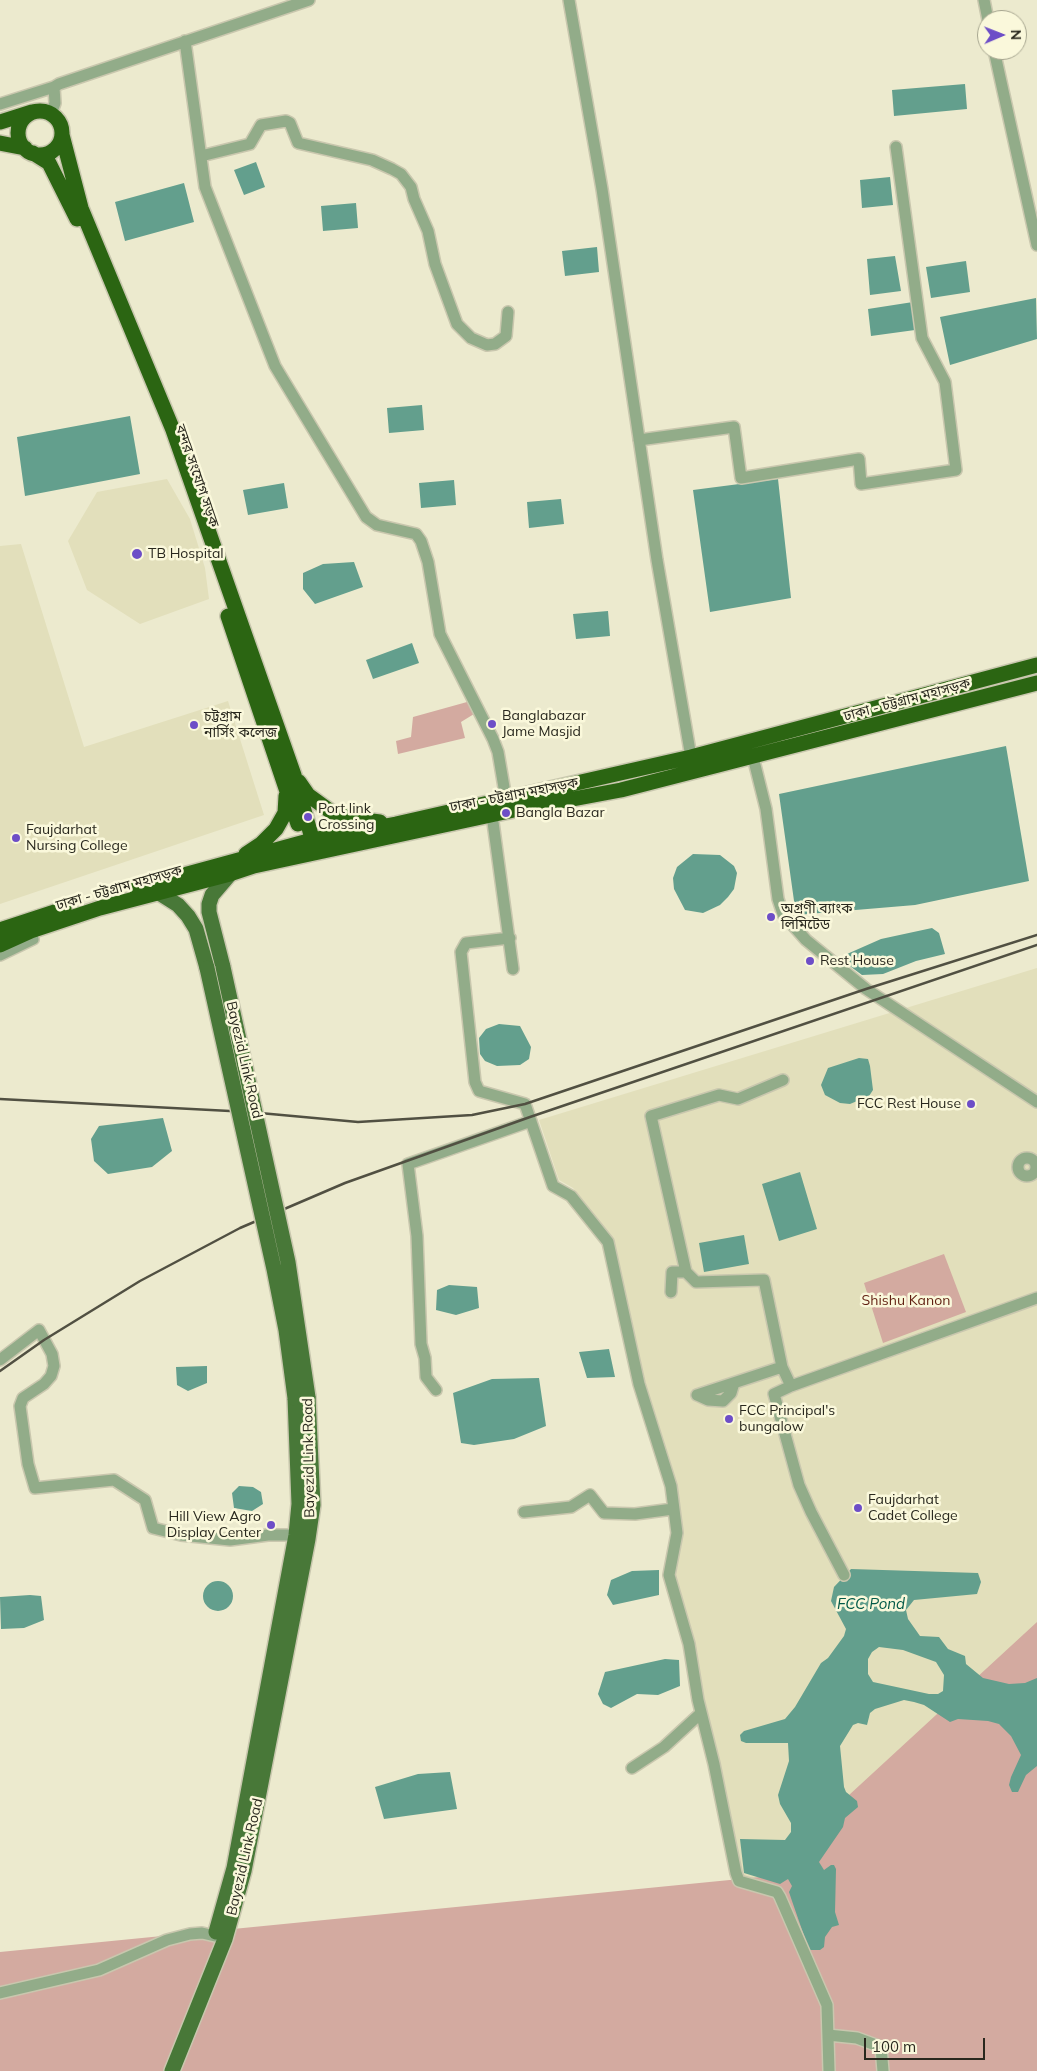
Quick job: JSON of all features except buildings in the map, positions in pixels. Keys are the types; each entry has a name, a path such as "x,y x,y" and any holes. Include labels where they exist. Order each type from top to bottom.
{"highway":[{"path":"0,122 36,111 52,114 60,123 62,135 52,151 46,154 29,151 21,143 18,130 24,118 36,111"},
{"name":"বন্দর সংযোগ সড়ক","path":"62,135 81,208 173,430 289,777 310,847"},
{"name":"বন্দর সংযোগ সড়ক","path":"0,143 29,151 49,164 74,211 165,433 289,777"},
{"name":"ঢাকা - চট্টগ্রাম মহাসড়ক","path":"0,945 30,926 62,910 232,868 396,824 690,757 1037,665"},
{"name":"ঢাকা - চট্টগ্রাম মহাসড়ক","path":"310,847 621,790 1037,683"},
{"path":"289,777 308,795 330,811 368,822 396,824"},
{"path":"232,868 276,829 285,813 289,777"},
{"name":"ঢাকা - চট্টগ্রাম মহাসড়ক","path":"0,930 30,926 159,893 232,868"}],"main road":[{"name":"Bayezid Link Road","path":"172,2071 225,1939 244,1871 313,1505 288,1262 223,967 209,912 212,895 232,868"},
{"name":"Bayezid Link Road","path":"159,893 183,910 196,929 207,968 302,1398 296,1535 234,1868 215,1936 162,2071"}],"street":[{"path":"0,104 309,0"},
{"path":"569,0 602,189 657,560 690,757"},
{"path":"185,42 205,187 214,216 275,366 366,517 378,525 416,534 421,541 428,562 440,634 493,738 498,752 506,799"},
{"path":"996,60 1037,245"},
{"path":"52,114 55,103 54,87"},
{"path":"201,156 250,144 261,125 286,121 290,123 298,144 372,160 392,169 400,174 411,187 414,200 428,231 435,264 457,324 472,338 487,345 495,344 506,336 508,312"},
{"path":"639,440 734,427 741,478 859,459 861,484 956,470 945,382 922,338 896,147"},
{"path":"748,741 766,808 778,899 783,914 806,940 866,989 1037,1102"},
{"path":"492,815 513,969"},
{"path":"0,926 32,916 62,910"},
{"path":"0,955 32,939 30,926"},
{"path":"510,938 466,943 461,952 475,1082 479,1091 525,1104 553,1186 571,1196 608,1242 640,1384 671,1486 677,1533 669,1575 689,1644 701,1713 739,1881 777,1892 780,1897 827,2006 828,2071"},
{"path":"784,1080 738,1099 719,1096 651,1116 686,1272 696,1282 764,1280 782,1366 790,1386"},
{"path":"436,1390 426,1377 425,1358 421,1344 416,1236 408,1164 531,1122"},
{"path":"671,1292 668,1272 686,1272"},
{"path":"844,1574 799,1485 774,1394 790,1386 1037,1298"},
{"path":"0,1360 39,1330 52,1354 54,1366 50,1376 44,1384 23,1398 20,1406 28,1464 35,1488 114,1480 145,1500 153,1528 181,1535 230,1540 268,1535 296,1535"},
{"path":"734,1383 782,1366"},
{"path":"524,1512 571,1507 590,1495 604,1513 635,1514 673,1509"},
{"path":"632,1768 664,1747 701,1713"},
{"path":"0,1993 99,1970 168,1940 190,1934 215,1936"},
{"path":"828,2035 857,2038 882,2047 883,2071"}],"shaded area":[{"name":"TB Hospital","path":"167,479 190,519 205,568 209,599 140,624 87,590 68,541 97,492"},
{"name":"চট্টগ্রাম নার্সিং কলেজ","path":"21,544 84,747 228,701 264,815 0,904 0,546"},
{"name":"Faujdarhat Cadet College","path":"1037,968 1037,1893 742,1880 673,1574 683,1533 677,1484 645,1382 612,1237 573,1188 559,1180 539,1120"}],"green space":[{"path":"467,702 474,714 461,722 465,738 398,754 396,741 411,737 413,717"},
{"name":"Shishu Kanon","path":"944,1254 966,1312 883,1343 864,1283"},
{"path":"1037,1622 1037,2071 0,2071 0,1952 760,1877"}],"water":[{"path":"965,84 967,109 894,116 892,90"},
{"path":"256,162 265,187 244,195 234,170"},
{"path":"890,177 893,205 862,208 860,180"},
{"path":"184,183 194,222 125,241 115,202"},
{"path":"356,203 358,228 323,231 321,206"},
{"path":"597,247 599,272 565,276 562,251"},
{"path":"895,256 901,291 870,295 867,259"},
{"path":"966,261 970,292 931,298 926,267"},
{"path":"1036,298 1037,339 950,365 940,317"},
{"path":"913,302 915,330 871,336 868,309"},
{"path":"422,405 424,430 389,433 387,408"},
{"path":"130,416 140,474 25,496 17,437"},
{"path":"778,479 791,598 710,612 693,490"},
{"path":"454,480 456,505 421,508 419,483"},
{"path":"284,483 288,508 248,515 243,490"},
{"path":"561,499 564,524 529,528 527,502"},
{"path":"354,562 363,587 315,604 303,589 303,573 323,564"},
{"path":"608,611 610,636 576,639 573,614"},
{"path":"412,643 419,663 373,679 366,660"},
{"path":"1006,746 1029,881 915,905 796,915 779,794"},
{"path":"693,854 720,855 734,866 737,873 734,889 728,897 720,905 703,913 685,910 674,889 673,878 677,867"},
{"path":"932,928 939,933 945,954 916,961 883,974 862,975 847,964 847,954 881,939"},
{"path":"499,1024 520,1026 531,1047 529,1059 520,1065 497,1066 485,1061 480,1054 479,1038 486,1029"},
{"path":"859,1058 868,1059 870,1066 873,1090 869,1096 850,1104 840,1103 825,1095 821,1085 828,1068"},
{"path":"163,1118 172,1151 152,1167 108,1174 94,1161 91,1139 99,1126"},
{"path":"800,1172 817,1229 779,1241 762,1184"},
{"path":"744,1235 749,1264 704,1272 699,1243"},
{"path":"449,1285 477,1287 479,1308 456,1315 436,1310 437,1290"},
{"path":"609,1349 615,1377 587,1378 579,1352"},
{"path":"207,1366 207,1383 188,1391 177,1385 176,1367"},
{"path":"539,1378 546,1426 514,1439 474,1445 461,1443 453,1393 492,1379"},
{"path":"239,1486 253,1487 261,1492 263,1504 252,1511 234,1508 232,1493"},
{"name":"FCC Pond","path":"851,1569 978,1573 981,1582 977,1594 914,1600 906,1610 908,1619 920,1636 939,1637 948,1649 965,1656 966,1664 983,1678 1009,1684 1025,1683 1037,1678 1037,1766 1026,1775 1018,1792 1012,1792 1009,1785 1021,1755 1011,1736 999,1724 988,1721 958,1719 950,1722 924,1705 914,1702 904,1700 875,1709 870,1713 867,1725 858,1723 853,1725 840,1746 844,1787 846,1792 857,1801 858,1807 845,1818 843,1827 819,1862 824,1870 831,1865 834,1865 836,1869 835,1912 839,1925 832,1927 825,1937 824,1947 820,1950 809,1950 789,1892 792,1886 788,1879 780,1884 744,1873 740,1839 785,1840 791,1832 791,1823 780,1804 778,1795 789,1761 788,1743 746,1743 741,1741 740,1735 744,1731 785,1719 795,1707 821,1663 828,1658 844,1636 846,1629 831,1601 834,1587","holes":["879,1647 903,1650 936,1662 944,1675 943,1691 938,1694 929,1694 873,1682 868,1674 868,1659 872,1652"]},
{"path":"659,1570 659,1595 613,1605 607,1595 611,1580 632,1571"},
{"path":"218,1581 229,1585 233,1596 229,1607 218,1611 207,1607 203,1596 207,1585"},
{"path":"41,1596 44,1620 24,1628 1,1629 0,1597"},
{"path":"665,1659 679,1660 680,1686 658,1695 637,1694 611,1708 603,1704 598,1694 605,1672"},
{"path":"450,1772 457,1809 384,1819 375,1787 418,1774"}],"railway":[{"path":"0,1099 249,1112 358,1122 472,1115 525,1104 866,989 1037,935"},
{"path":"0,1371 44,1340 140,1281 240,1228 345,1183 530,1117 1037,945"}],"place":[{"name":"TB Hospital","path":"137,554"},
{"name":"Banglabazar Jame Masjid","path":"492,724"},
{"name":"চট্টগ্রাম নার্সিং কলেজ","path":"194,725"},
{"name":"Bangla Bazar","path":"506,813"},
{"name":"Port link Crossing","path":"308,817"},
{"name":"Faujdarhat Nursing College","path":"16,838"},
{"name":"অগ্রণী ব্যাংক লিমিটেড","path":"771,917"},
{"name":"Rest House","path":"810,961"},
{"name":"FCC Rest House","path":"971,1104"},
{"name":"FCC Principal's bungalow","path":"729,1419"},
{"name":"Faujdarhat Cadet College","path":"858,1508"},
{"name":"Hill View Agro Display Center","path":"271,1525"}]}
